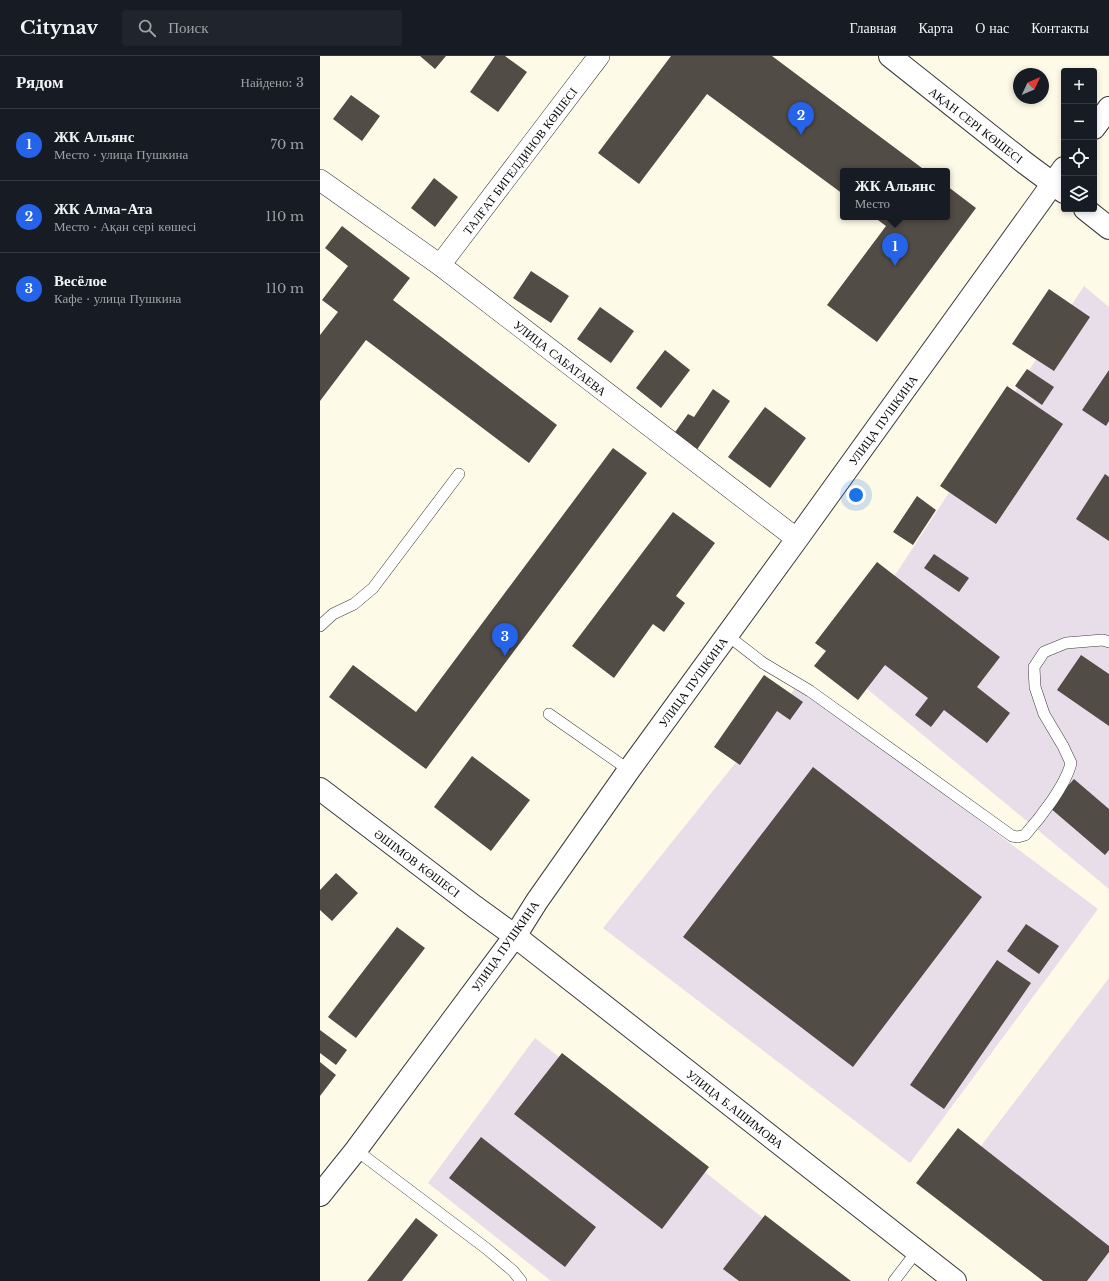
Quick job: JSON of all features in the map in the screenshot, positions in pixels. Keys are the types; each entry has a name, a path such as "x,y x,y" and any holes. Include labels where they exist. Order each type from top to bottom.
{"street":[{"name":"ТАЛҒАТ БИГЕЛДИНОВ КӨШЕСІ","path":"440,266 599,56"},
{"name":"АҚАН СЕРІ КӨШЕСІ","path":"890,56 1024,163 1060,181"},
{"path":"1097,124 1109,108"},
{"name":"УЛИЦА САБАТАЕВА","path":"320,180 440,266 797,539"},
{"name":"УЛИЦА ПУШКИНА","path":"320,1195 356,1150 516,936 537,901 629,770 1060,181"},
{"path":"1089,212 1109,228"},
{"name":"ӘШІМОВ КӨШЕСІ","path":"320,788 475,907 516,936"},
{"name":"УЛИЦА Б.АШИМОВА","path":"516,936 955,1281"}],"lane":[{"path":"320,626 333,614 354,604 373,588 459,474"},
{"path":"727,635 763,663 810,691 1012,836 1018,837 1025,835 1039,820 1067,776 1071,763 1044,714 1035,687 1034,666 1044,652 1066,643 1103,640 1109,642"},
{"path":"549,714 629,770"},
{"path":"356,1150 487,1249 513,1271 521,1281"},
{"path":"894,1281 917,1251"}],"shaded area":[{"path":"1084,286 1109,307 1109,889 837,664"},
{"path":"798,685 1098,909 910,1163 603,928"},
{"path":"1109,978 1109,1281 1083,1281 958,1176"},
{"path":"535,1038 843,1281 551,1281 428,1183"}],"building":[{"path":"420,56 446,56 435,69"},
{"path":"495,56 505,56 527,72 498,112 470,92"},
{"path":"671,56 772,56 922,168 840,168 840,192 707,94 639,184 598,153"},
{"path":"351,95 380,116 362,141 333,119"},
{"path":"434,178 458,197 435,227 411,208"},
{"path":"950,188 976,208 877,342 827,305 886,226 878,220 950,220"},
{"path":"342,226 410,278 393,300 557,425 529,463 366,340 320,401 320,335 338,312 322,300 348,266 325,248"},
{"path":"531,271 569,296 551,323 513,298"},
{"path":"1049,289 1090,317 1054,371 1012,344"},
{"path":"600,307 634,331 611,363 577,339"},
{"path":"665,350 690,370 661,408 636,388"},
{"path":"1027,369 1054,387 1042,405 1015,386"},
{"path":"1109,370 1109,421 1106,426 1082,410"},
{"path":"1007,386 1063,424 996,524 940,486"},
{"path":"713,389 730,401 696,451 673,435 688,414 694,417"},
{"path":"765,407 806,438 770,488 728,457"},
{"path":"613,448 647,473 426,769 329,697 353,665 416,712"},
{"path":"1105,474 1109,477 1109,541 1076,519"},
{"path":"917,496 936,510 913,545 893,532"},
{"path":"673,512 715,543 676,596 685,603 664,632 653,624 614,678 572,646"},
{"path":"934,554 969,578 959,592 924,568"},
{"path":"877,562 1000,657 977,687 1010,713 987,743 944,710 931,727 915,715 928,698 885,665 858,700 814,666 826,651 815,643"},
{"path":"1081,655 1109,674 1109,726 1057,690"},
{"path":"764,675 803,702 790,720 777,711 740,765 714,747"},
{"path":"472,756 530,800 491,851 434,807"},
{"path":"813,767 982,897 853,1067 683,937"},
{"path":"1074,779 1109,809 1109,850 1105,855 1049,807"},
{"path":"336,873 358,893 332,921 320,910 320,890"},
{"path":"1026,924 1059,946 1039,974 1007,951"},
{"path":"397,927 425,948 356,1038 328,1017"},
{"path":"997,960 1031,983 944,1109 910,1085"},
{"path":"320,1030 347,1050 336,1065 320,1053"},
{"path":"562,1053 709,1167 662,1229 514,1114"},
{"path":"320,1062 336,1075 320,1096"},
{"path":"958,1128 1109,1246 1109,1252 1087,1281 1043,1281 916,1183"},
{"path":"481,1137 596,1227 565,1267 449,1178"},
{"path":"765,1215 851,1281 739,1281 723,1269"},
{"path":"416,1218 438,1235 402,1281 367,1281"}],"place":[{"name":"ЖК Алма-Ата","path":"801,135"},
{"name":"ЖК Альянс","path":"895,266"},
{"name":"Весёлое","path":"505,656"}]}
